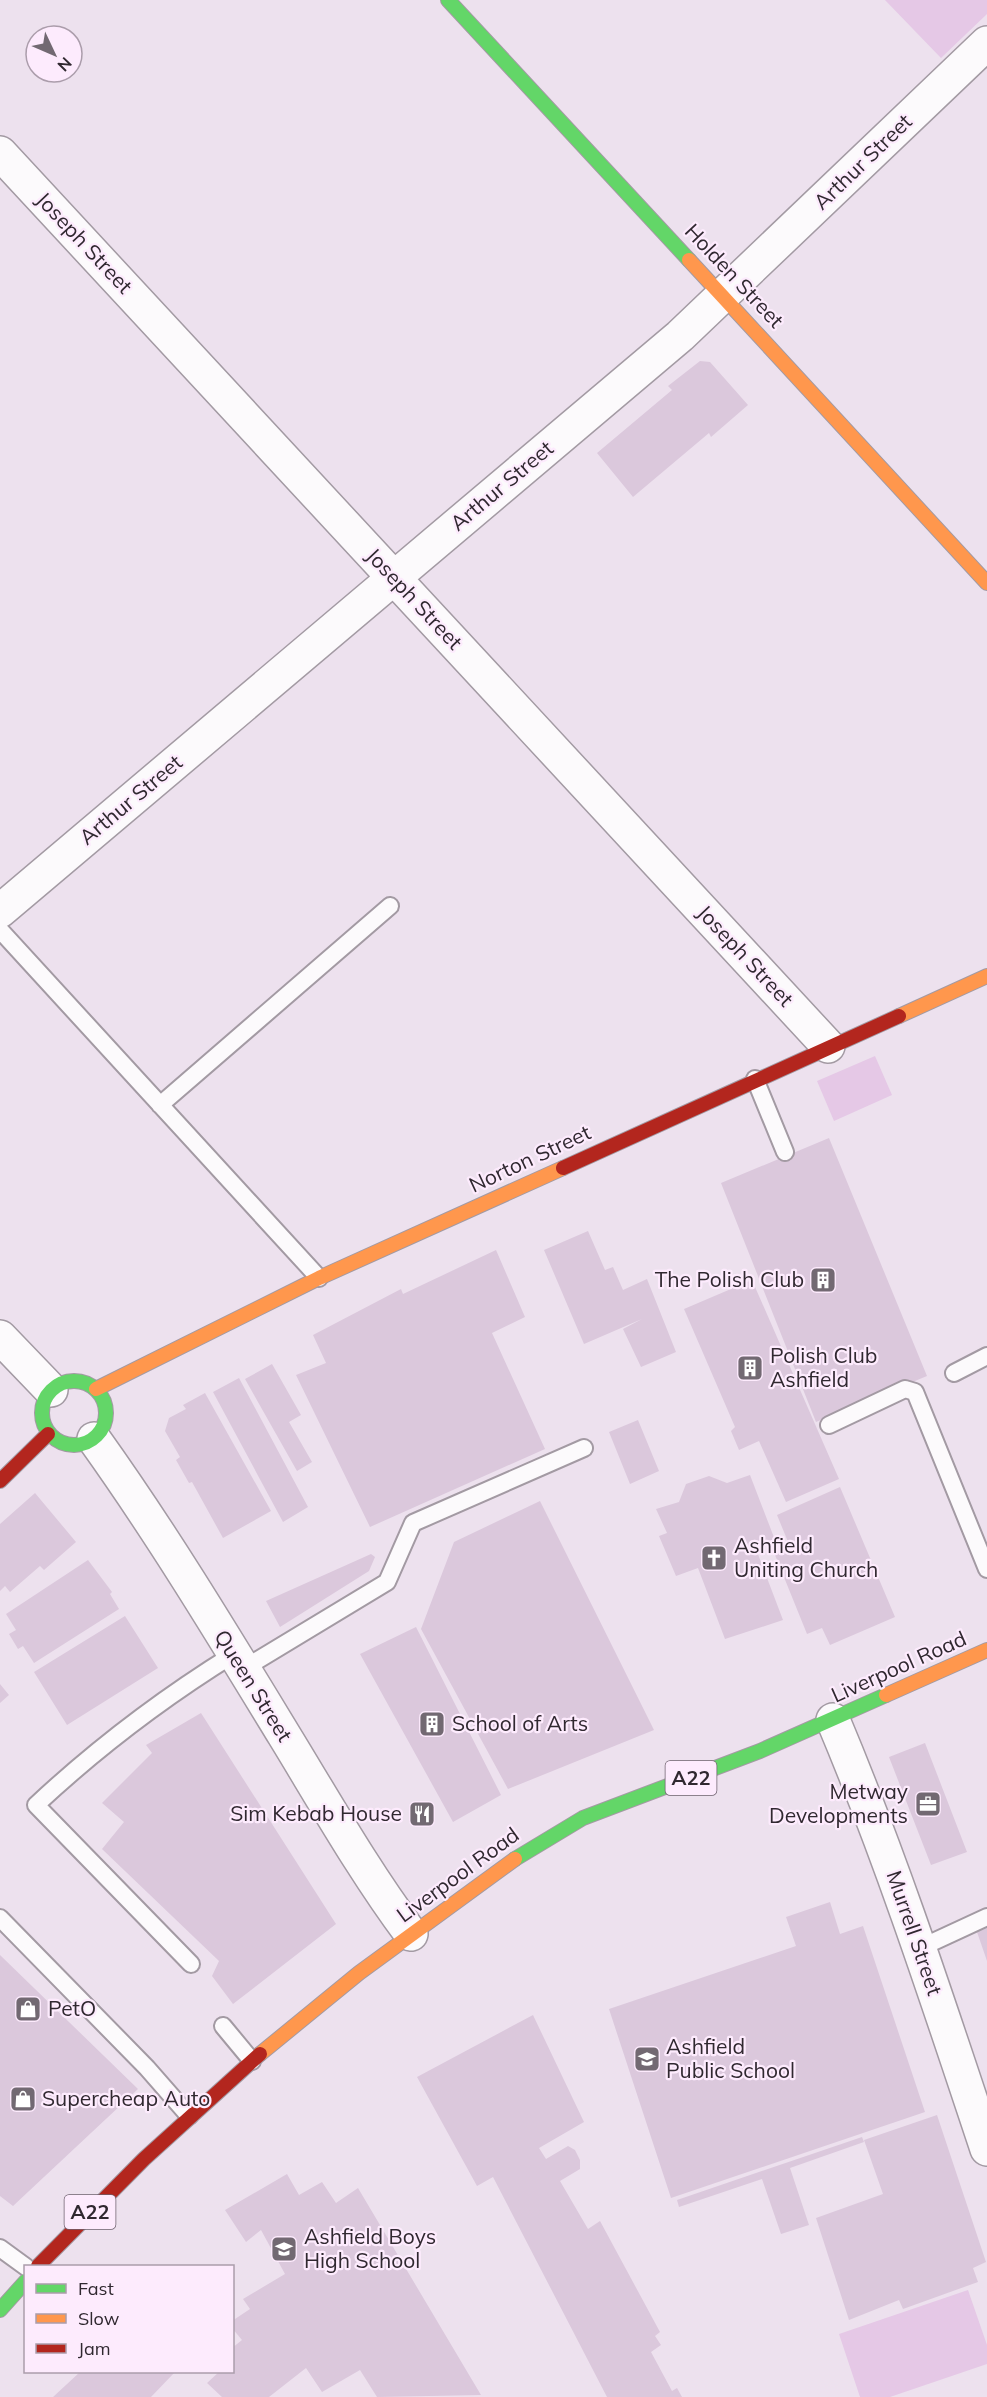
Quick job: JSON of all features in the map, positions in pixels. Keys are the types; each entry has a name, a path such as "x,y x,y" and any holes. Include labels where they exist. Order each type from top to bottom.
{"main road":[{"name":"Holden Street","path":"448,0 987,583"},
{"name":"Norton Street","path":"96,1389 319,1278 987,976"},
{"path":"70,1381 82,1382 96,1389 106,1406 107,1420 94,1439 84,1445 71,1446 60,1443 48,1434 42,1410 51,1390 70,1381"},
{"path":"0,1481 48,1434"},
{"name":"Liverpool Road","path":"39,2265 62,2239 189,2116 252,2061 359,1973 496,1870 583,1818 696,1776 833,1720 987,1650"},
{"path":"0,2310 24,2283"}],"street":[{"name":"Arthur Street","path":"0,911 672,343 987,43"},
{"name":"Joseph Street","path":"0,153 828,1046"},
{"path":"0,1336 51,1390"},
{"name":"Queen Street","path":"94,1439 136,1499 375,1884 411,1934"},
{"name":"Murrell Street","path":"833,1720 857,1775 920,1948 987,2149"}],"lane":[{"path":"160,1105 390,906"},
{"path":"0,930 319,1278"},
{"path":"755,1079 785,1152"},
{"path":"954,1373 987,1356"},
{"path":"830,1425 905,1389 915,1392 987,1569"},
{"path":"191,1964 36,1804 68,1775 180,1688 238,1662 387,1582 413,1523 584,1448"},
{"path":"920,1948 987,1917"},
{"path":"0,1918 147,2068 189,2116"},
{"path":"223,2026 252,2061"},
{"path":"0,2248 24,2266"}],"shaded area":[{"path":"885,0 987,0 987,14 941,58"},
{"path":"875,1056 892,1095 834,1121 817,1081"},
{"path":"968,2290 987,2345 987,2364 890,2397 860,2397 839,2334"}],"building":[{"path":"700,361 710,362 748,405 711,437 709,433 633,497 597,453 672,390 668,386"},
{"name":"The Polish Club","path":"829,1138 927,1376 816,1422 721,1183"},
{"path":"588,1231 605,1270 613,1267 623,1290 647,1279 676,1352 641,1367 623,1329 642,1319 584,1344 544,1250"},
{"path":"496,1250 525,1317 492,1333 545,1449 370,1527 296,1375 326,1363 313,1335 401,1289 403,1294"},
{"name":"Polish Club Ashfield","path":"752,1280 839,1479 786,1502 759,1441 739,1450 731,1431 735,1427 684,1309"},
{"path":"272,1364 301,1415 289,1422 312,1462 297,1471 245,1379"},
{"path":"239,1378 308,1507 283,1522 213,1392"},
{"path":"205,1393 271,1511 223,1538 192,1482 189,1483 176,1460 180,1457 165,1431 169,1418 186,1409 183,1405"},
{"path":"638,1420 659,1471 630,1484 609,1432"},
{"name":"Ashfield Uniting Church","path":"750,1475 775,1540 756,1549 783,1620 725,1639 698,1568 676,1576 659,1536 667,1533 656,1509 679,1502 686,1484 709,1476 727,1483"},
{"path":"840,1487 895,1617 830,1645 822,1628 807,1634 775,1555 791,1549 777,1515"},
{"path":"35,1493 76,1542 44,1570 40,1566 10,1592 5,1586 0,1591 0,1524"},
{"path":"540,1501 654,1730 508,1789 421,1629 454,1542"},
{"path":"371,1554 375,1557 369,1571 280,1627 266,1601"},
{"path":"88,1560 112,1592 110,1594 119,1609 34,1663 23,1646 18,1649 9,1634 16,1630 6,1614"},
{"path":"125,1616 158,1668 67,1725 34,1672"},
{"name":"School of Arts","path":"416,1627 501,1795 453,1822 360,1654"},
{"path":"0,1684 9,1695 0,1703"},
{"path":"201,1713 336,1924 233,2004 212,1976 219,1961 102,1849 124,1822 102,1803 152,1753 146,1745"},
{"name":"Metway Developments","path":"925,1743 967,1852 931,1865 889,1757"},
{"path":"830,1902 840,1934 863,1926 925,2112 671,2198 609,2009 796,1946 786,1917"},
{"path":"987,1928 987,1961 977,1932"},
{"name":"PetO","path":"0,1955 138,2089 13,2206 0,2196"},
{"path":"533,2015 584,2122 539,2148 546,2159 568,2146 575,2150 580,2160 580,2169 560,2181 588,2229 600,2221 660,2332 655,2336 661,2345 651,2352 672,2391 677,2388 682,2397 607,2397 493,2177 477,2186 417,2077"},
{"path":"937,2115 986,2262 973,2268 978,2282 903,2309 899,2300 849,2320 816,2218 883,2194 864,2140"},
{"path":"862,2137 864,2142 790,2168 809,2225 781,2234 762,2179 679,2207 677,2200"},
{"name":"Ashfield Boys High School","path":"287,2174 299,2195 322,2182 336,2203 358,2188 481,2395 377,2397 360,2370 322,2392 306,2368 269,2397 222,2397 207,2383 218,2373 234,2373 234,2346 242,2340 234,2330 234,2320 250,2309 243,2299 285,2274 261,2230 246,2242 225,2210"},
{"path":"79,2373 174,2373 151,2397 53,2397"}],"traffic: fast":[{"path":"448,0 689,260"},
{"path":"68,1381 80,1381 97,1390 104,1401 106,1413 104,1425 97,1436 80,1445 68,1445 56,1440 47,1431 42,1419 42,1407 47,1395 56,1386 68,1381"},
{"path":"515,1859 583,1818 760,1751 886,1695"},
{"path":"0,2310 24,2283"}],"traffic: slow":[{"path":"689,260 987,583"},
{"path":"899,1016 987,976"},
{"path":"96,1389 319,1278 563,1168"},
{"path":"886,1695 987,1650"},
{"path":"260,2054 359,1973 515,1859"}],"traffic: jam":[{"path":"563,1168 899,1016"},
{"path":"0,1481 48,1434"},
{"path":"39,2265 144,2159 260,2054"}],"place":[{"name":"The Polish Club","path":"823,1280"},
{"name":"Polish Club Ashfield","path":"750,1368"},
{"name":"Ashfield Uniting Church","path":"714,1558"},
{"name":"School of Arts","path":"432,1724"},
{"name":"Metway Developments","path":"928,1804"},
{"name":"Sim Kebab House","path":"422,1814"},
{"name":"PetO","path":"28,2009"},
{"name":"Ashfield Public School","path":"647,2059"},
{"name":"Supercheap Auto","path":"23,2099"},
{"name":"Ashfield Boys High School","path":"284,2249"}]}
